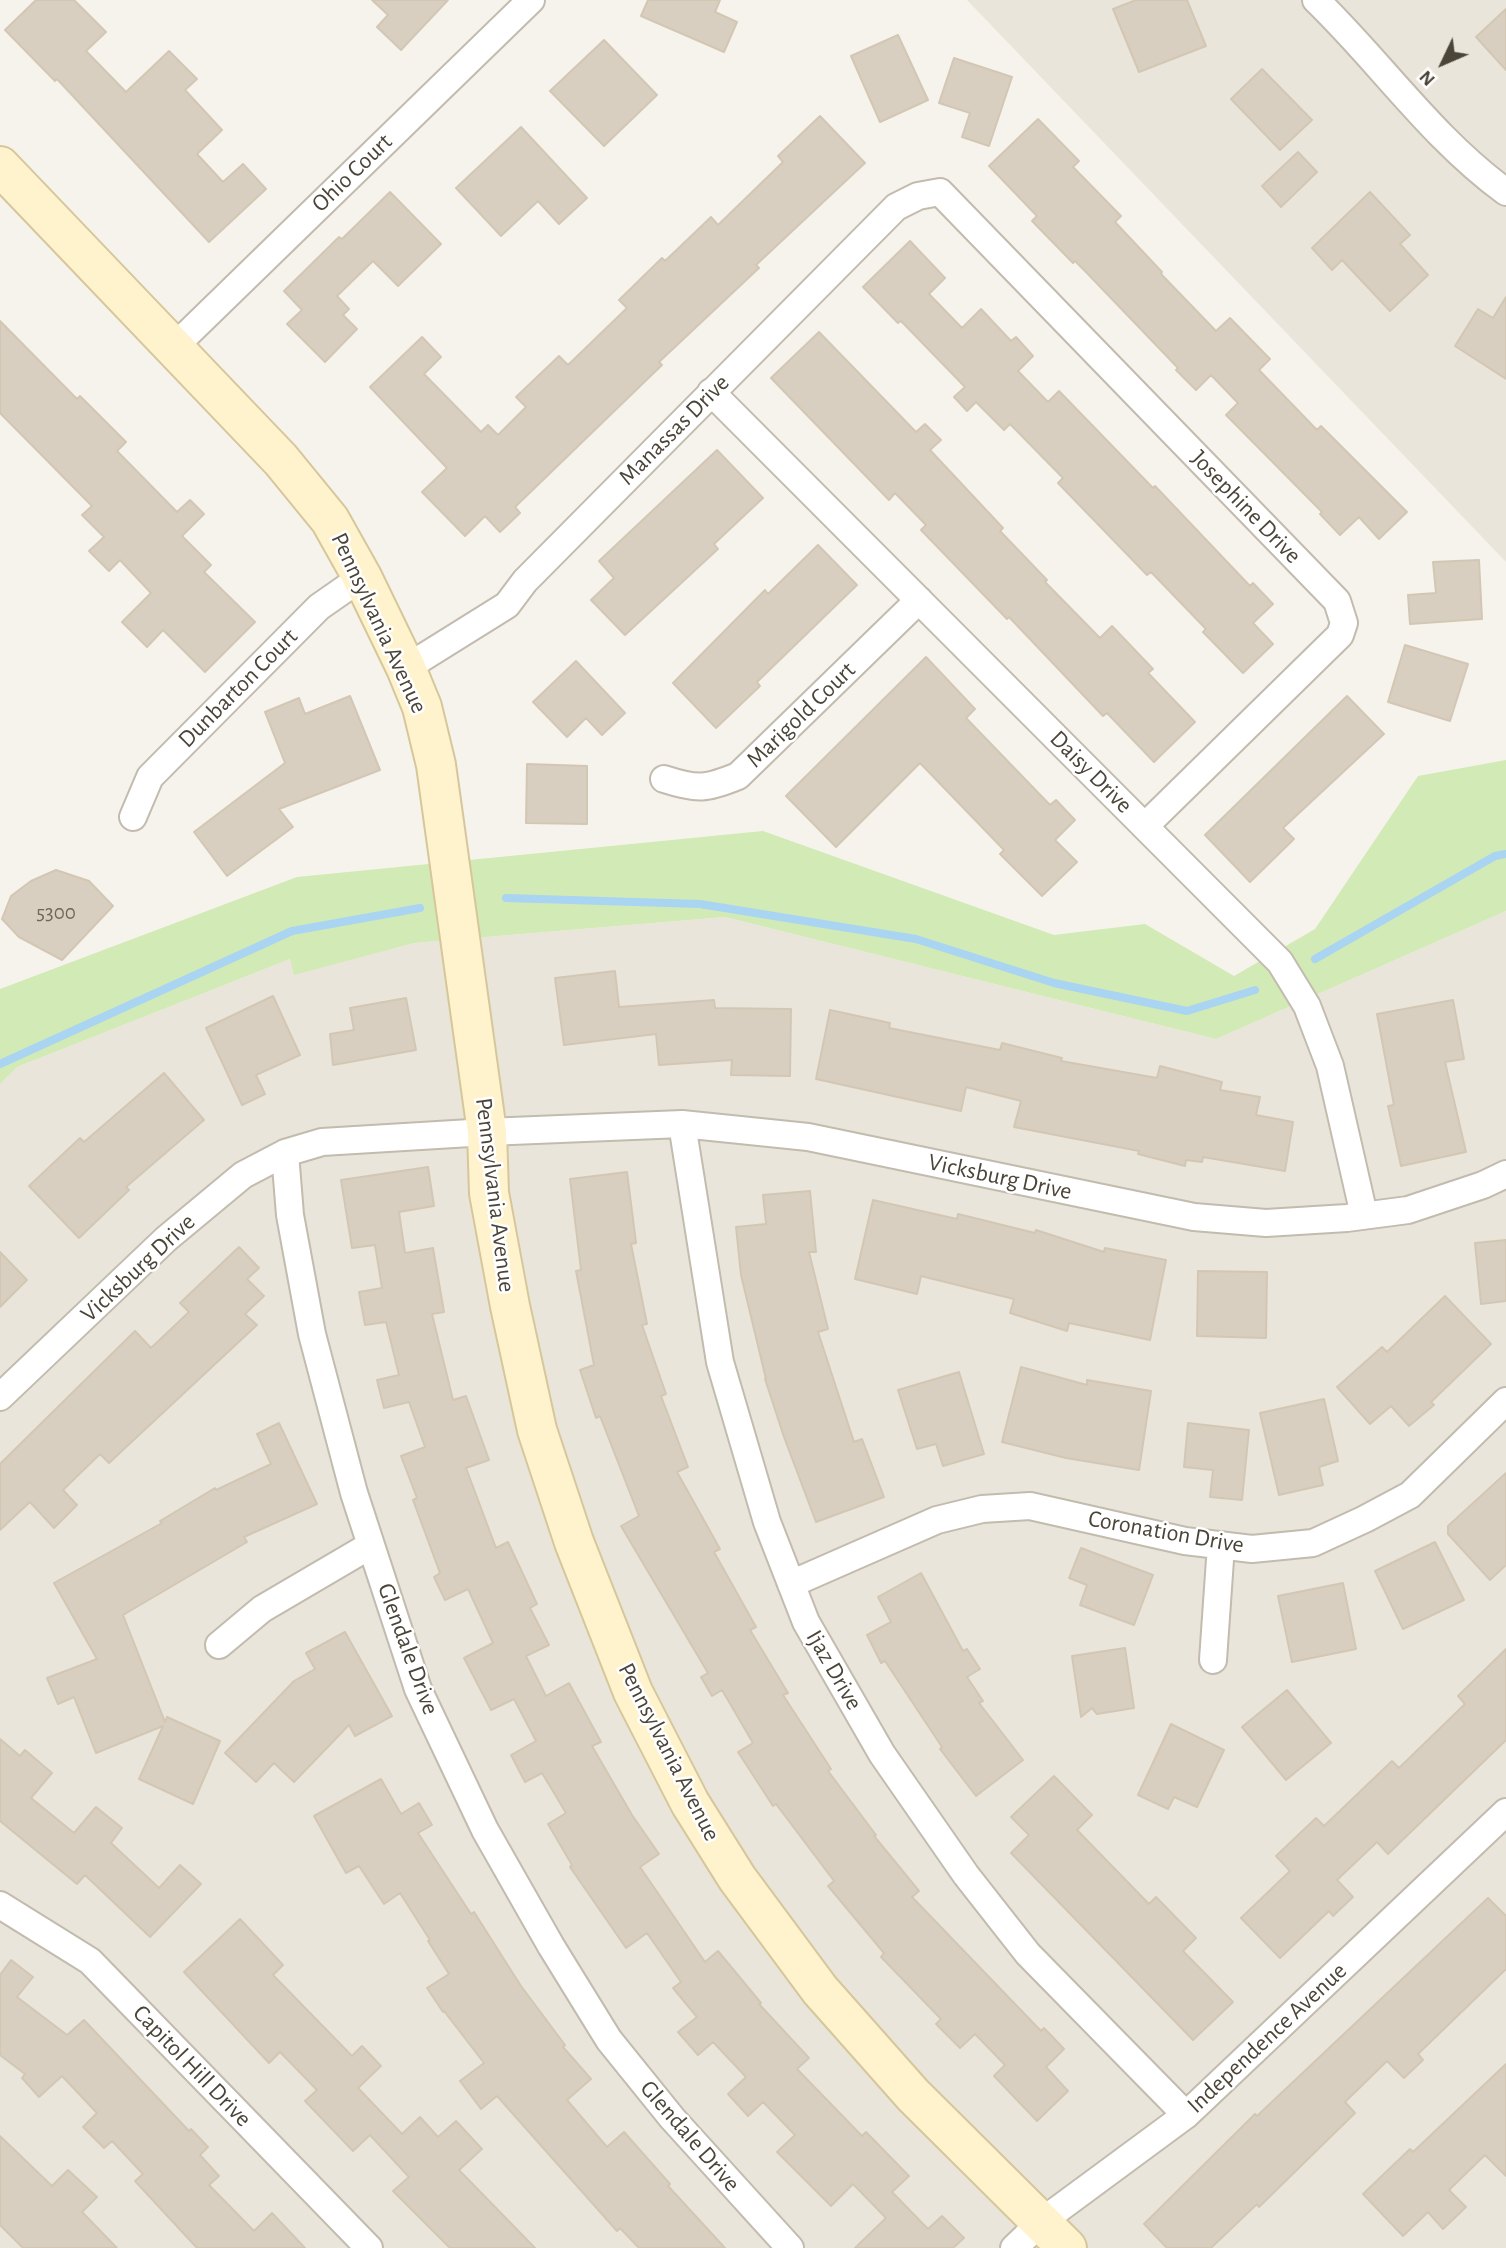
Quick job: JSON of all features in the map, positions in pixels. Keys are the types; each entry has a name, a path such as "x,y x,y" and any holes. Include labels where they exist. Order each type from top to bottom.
{"street":[{"name":"Ohio Court","path":"174,346 530,0"},
{"path":"1316,0 1342,25 1431,127 1506,191"},
{"name":"Pennsylvania Avenue","path":"0,166 281,460 330,520 362,577 422,707 436,765 487,1132 489,1192 537,1430 574,1542 633,1692 690,1803 737,1878 820,1990 913,2095 1054,2235"},
{"name":"Manassas Drive","path":"406,668 507,605 525,581 896,206 918,196 940,192"},
{"name":"Josephine Drive","path":"940,192 1337,601 1344,622 1340,635 1145,826"},
{"name":"Daisy Drive","path":"711,392 1280,962 1307,1006 1331,1066 1364,1215"},
{"name":"Dunbarton Court","path":"134,817 150,777 319,607 362,577"},
{"name":"Marigold Court","path":"664,779 685,786 711,787 738,776 919,600"},
{"name":"Vicksburg Drive","path":"487,1132 682,1124 808,1137 1194,1217 1266,1223 1408,1210 1483,1185 1506,1174"},
{"name":"Ijaz Drive","path":"682,1124 720,1362 767,1522 806,1622 883,1754 966,1875 1028,1954 1186,2115"},
{"path":"285,1153 322,1142 487,1132"},
{"name":"Vicksburg Drive","path":"0,1397 166,1239 243,1175 285,1153"},
{"name":"Glendale Drive","path":"285,1153 290,1215 312,1334 354,1493 418,1689 485,1830 551,1946 617,2050 672,2118 790,2248"},
{"name":"Coronation Drive","path":"791,1584 937,1520 982,1509 1030,1506 1185,1541 1252,1549 1313,1543 1410,1496 1506,1401"},
{"path":"219,1645 262,1609 370,1545"},
{"path":"1213,1660 1221,1545"},
{"name":"Independence Avenue","path":"1014,2248 1054,2235 1186,2115 1506,1812"},
{"name":"Capitol Hill Drive","path":"0,1905 90,1961 369,2248"}],"shaded area":[{"path":"967,0 1506,0 1506,562"},
{"path":"1506,911 1506,2248 0,2248 0,1084 17,1067 290,959 295,974 414,943 725,917 1216,1039"}],"green space":[{"path":"1506,760 1506,911 1216,1039 725,917 414,943 294,975 290,959 17,1067 0,1084 0,989 297,877 763,831 1054,935 1145,924 1234,976 1315,929 1418,776"}],"building":[{"path":"36,0 74,0 106,32 86,51 126,92 169,51 197,79 185,90 222,130 197,154 223,182 243,164 266,189 209,242 57,79 55,81 5,30"},
{"path":"372,0 448,0 401,50 377,27 388,15"},
{"path":"648,0 720,0 715,12 737,22 724,52 641,16"},
{"path":"1136,0 1187,0 1206,46 1139,72 1113,9"},
{"path":"1506,9 1506,70 1476,37"},
{"path":"898,35 928,100 880,122 851,56"},
{"path":"604,40 657,95 604,146 550,91"},
{"path":"954,58 1012,77 989,146 962,137 970,113 939,103"},
{"path":"1262,69 1312,120 1280,150 1231,99"},
{"path":"820,116 865,163 756,265 759,268 659,362 662,365 515,507 520,513 500,532 485,516 465,536 422,492 447,468 370,387 422,337 441,357 424,374 481,432 488,425 498,435 526,407 516,397 559,356 568,365 627,308 619,300 662,258 665,261 711,217 718,225 783,162 778,156"},
{"path":"1038,119 1079,161 1073,167 1121,216 1115,222 1161,274 1216,331 1230,318 1270,359 1259,370 1317,430 1321,426 1407,512 1379,539 1359,517 1340,535 1320,514 1322,512 1226,415 1238,403 1211,375 1196,390 1085,271 1075,261 1073,263 1032,221 1037,216 989,166"},
{"path":"521,127 587,198 559,224 538,201 501,236 456,188"},
{"path":"1298,152 1317,172 1281,207 1262,186"},
{"path":"390,192 441,244 398,286 373,261 337,296 349,309 343,315 357,329 325,362 287,324 302,310 284,291"},
{"path":"1370,192 1410,235 1400,244 1428,275 1390,311 1342,260 1332,270 1312,248"},
{"path":"910,241 945,278 929,294 962,328 981,309 1011,341 1016,337 1033,356 1018,371 1048,402 1059,391 1153,488 1155,486 1250,586 1253,583 1273,604 1253,623 1273,644 1243,673 1203,632 1206,629 1151,572 1147,575 1058,483 1063,478 1010,424 1004,430 976,402 967,411 954,397 965,387 901,321 898,323 863,287"},
{"path":"1506,297 1506,379 1455,346 1478,309 1493,318"},
{"path":"0,321 77,399 80,396 126,442 117,451 177,512 190,500 204,514 182,536 211,565 204,572 255,622 205,672 163,630 147,647 122,622 151,593 120,560 109,571 89,551 104,537 82,515 92,506 0,413"},
{"path":"819,332 916,432 925,424 941,440 930,450 1003,528 1000,531 1047,580 1045,582 1100,638 1112,626 1153,669 1148,673 1195,722 1154,762 1107,713 1103,716 921,530 926,525 895,493 889,500 771,378"},
{"path":"717,450 763,498 714,544 718,549 625,635 591,600 614,578 599,561"},
{"path":"818,545 857,585 757,682 760,686 716,728 673,683 765,590 768,594"},
{"path":"1479,560 1482,619 1410,624 1408,595 1436,593 1433,562"},
{"path":"1405,645 1468,664 1450,721 1388,702"},
{"path":"926,657 975,709 966,718 1050,805 1056,800 1075,820 1055,840 1077,862 1042,896 1000,854 1004,850 920,763 836,847 786,796"},
{"path":"576,661 625,713 602,735 586,718 567,737 533,702"},
{"path":"350,696 380,770 279,809 293,827 227,876 194,832 285,763 265,712 299,698 305,714"},
{"path":"1347,696 1384,734 1283,828 1294,839 1250,882 1205,835"},
{"path":"527,764 587,766 587,824 526,823"},
{"path":"56,870 89,881 113,906 62,960 19,937 2,919 11,896 31,881"},
{"path":"615,971 619,1007 714,1000 715,1008 791,1009 790,1076 731,1075 732,1060 659,1065 656,1034 564,1045 555,978"},
{"path":"273,996 300,1055 256,1075 265,1094 242,1105 206,1028"},
{"path":"406,998 416,1050 333,1065 330,1034 354,1030 350,1008"},
{"path":"1453,1000 1464,1059 1445,1062 1466,1152 1401,1166 1388,1106 1394,1105 1377,1014"},
{"path":"830,1010 890,1023 889,1028 1000,1050 1002,1043 1062,1058 1061,1061 1157,1078 1160,1066 1222,1082 1220,1090 1260,1097 1256,1115 1293,1122 1285,1171 1203,1157 1202,1162 1186,1160 1185,1166 1138,1154 1139,1151 1014,1127 1021,1101 966,1087 961,1111 816,1079"},
{"path":"164,1073 204,1120 126,1187 129,1190 79,1238 29,1186 80,1138 84,1142"},
{"path":"428,1167 434,1206 399,1212 405,1253 433,1248 444,1312 432,1314 453,1400 466,1396 489,1460 466,1468 496,1548 508,1542 537,1604 530,1608 549,1645 526,1656 546,1696 569,1683 601,1742 592,1746 632,1815 659,1854 640,1867 705,1962 718,1951 761,2003 759,2004 809,2058 797,2069 862,2136 866,2132 909,2176 892,2192 928,2229 942,2216 964,2238 953,2248 855,2248 886,2218 853,2184 831,2206 777,2152 795,2135 763,2102 748,2116 728,2094 746,2077 713,2042 698,2055 678,2032 697,2017 673,1988 681,1982 647,1933 626,1948 570,1867 572,1865 548,1824 566,1813 542,1773 525,1782 511,1755 536,1741 514,1699 491,1710 464,1658 493,1643 468,1589 445,1600 434,1577 440,1573 413,1500 417,1498 401,1456 425,1447 409,1402 384,1408 377,1380 399,1375 386,1322 365,1325 359,1292 382,1288 375,1245 352,1248 341,1180"},
{"path":"627,1172 636,1243 631,1244 647,1324 642,1325 666,1394 661,1396 688,1467 677,1472 720,1549 714,1552 756,1627 750,1630 788,1693 783,1695 831,1769 828,1771 876,1835 874,1836 919,1891 912,1897 1041,2031 1044,2028 1064,2049 1046,2067 1068,2091 1037,2121 994,2076 1005,2065 975,2034 960,2048 936,2024 941,2019 881,1957 884,1953 828,1886 834,1881 776,1804 773,1806 738,1752 753,1743 722,1690 712,1696 701,1677 708,1673 621,1526 639,1516 600,1416 596,1418 580,1370 594,1365 576,1271 581,1270 570,1179"},
{"path":"810,1191 816,1252 809,1252 828,1329 818,1332 854,1442 862,1439 884,1497 816,1522 765,1379 741,1275 736,1227 766,1224 763,1195"},
{"path":"873,1200 957,1219 958,1214 1035,1233 1036,1230 1104,1252 1105,1248 1166,1260 1150,1340 1069,1323 1067,1331 1010,1313 1014,1299 921,1276 917,1294 855,1279"},
{"path":"1506,1240 1506,1301 1481,1304 1475,1243"},
{"path":"239,1247 259,1268 247,1279 264,1296 245,1314 257,1325 109,1463 100,1454 63,1490 77,1505 54,1528 30,1502 0,1530 0,1464 135,1331 151,1348 189,1312 180,1303"},
{"path":"0,1252 27,1280 0,1307"},
{"path":"1198,1271 1267,1272 1266,1338 1197,1336"},
{"path":"1445,1296 1491,1344 1431,1402 1434,1405 1409,1426 1391,1406 1370,1424 1337,1387 1382,1347 1387,1352"},
{"path":"1021,1367 1087,1385 1087,1380 1151,1391 1139,1470 1066,1458 1002,1442"},
{"path":"959,1372 984,1454 943,1466 936,1444 917,1449 898,1390"},
{"path":"1324,1399 1338,1461 1319,1467 1323,1485 1279,1495 1260,1413"},
{"path":"279,1423 317,1504 244,1537 247,1542 123,1615 165,1722 167,1717 220,1741 193,1804 139,1779 163,1726 96,1753 74,1697 58,1704 47,1678 97,1659 54,1583 162,1523 160,1521 215,1488 216,1490 271,1464 257,1434"},
{"path":"1188,1423 1249,1430 1242,1500 1210,1497 1213,1470 1184,1467"},
{"path":"1506,1473 1506,1565 1490,1580 1448,1534 1448,1526"},
{"path":"1435,1542 1464,1600 1403,1629 1375,1571"},
{"path":"1081,1548 1153,1575 1134,1625 1080,1605 1087,1585 1069,1578"},
{"path":"921,1573 963,1651 967,1649 980,1669 967,1677 983,1701 979,1703 1023,1760 976,1796 940,1749 942,1747 885,1661 881,1663 867,1635 891,1622 878,1597"},
{"path":"1343,1583 1356,1649 1292,1662 1278,1596"},
{"path":"345,1632 392,1716 355,1736 349,1725 294,1782 274,1763 256,1782 225,1753 294,1681 315,1669 306,1653"},
{"path":"1125,1648 1134,1708 1097,1714 1092,1708 1081,1717 1072,1656"},
{"path":"1506,1649 1506,1740 1388,1854 1377,1842 1337,1880 1353,1897 1333,1916 1329,1911 1280,1958 1241,1918 1290,1871 1276,1856 1316,1818 1324,1826 1392,1761 1399,1768 1465,1704 1458,1696"},
{"path":"1287,1690 1331,1743 1286,1780 1242,1727"},
{"path":"1171,1724 1224,1750 1197,1807 1174,1797 1168,1809 1138,1795"},
{"path":"0,1739 20,1756 25,1750 52,1773 31,1798 74,1833 96,1807 122,1828 111,1843 159,1888 180,1865 201,1884 150,1937 85,1875 77,1884 0,1821"},
{"path":"1054,1776 1092,1815 1077,1830 1149,1904 1156,1897 1196,1938 1183,1951 1233,2002 1193,2040 1011,1853 1029,1835 1011,1817"},
{"path":"381,1779 401,1814 419,1803 432,1825 418,1833 471,1914 474,1912 521,1986 565,2045 563,2047 591,2079 567,2100 607,2147 624,2132 670,2184 668,2186 725,2248 639,2248 620,2228 617,2231 497,2096 481,2109 460,2081 484,2063 427,1988 449,1974 400,1893 384,1904 359,1866 346,1873 314,1816"},
{"path":"1488,1898 1506,1916 1506,1969 1418,2054 1423,2060 1404,2078 1387,2061 1345,2102 1355,2113 1259,2207 1257,2204 1211,2248 1167,2248 1144,2224 1255,2114 1257,2116"},
{"path":"240,1919 283,1965 273,1975 352,2056 362,2046 381,2066 358,2088 402,2134 420,2117 438,2137 456,2121 482,2149 459,2170 535,2248 450,2248 393,2191 409,2177 370,2135 353,2151 305,2101 317,2090 280,2052 269,2063 184,1972"},
{"path":"11,1960 33,1977 17,1997 67,2035 84,2020 189,2131 191,2129 208,2147 200,2155 219,2176 209,2185 254,2231 272,2213 305,2248 197,2248 135,2181 143,2174 112,2141 104,2148 83,2127 97,2113 62,2076 39,2097 22,2078 25,2074 0,2055 0,1975"},
{"path":"1506,2064 1506,2176 1485,2155 1449,2190 1466,2207 1443,2229 1428,2212 1403,2236 1363,2194 1410,2149 1413,2152"},
{"path":"0,2136 52,2186 68,2170 97,2197 82,2212 117,2248 23,2248 0,2225"}],"waterway":[{"path":"1315,959 1495,856 1506,854"},
{"path":"506,898 700,904 916,939 1054,983 1187,1011 1255,990"},
{"path":"0,1064 292,931 420,908"}]}
